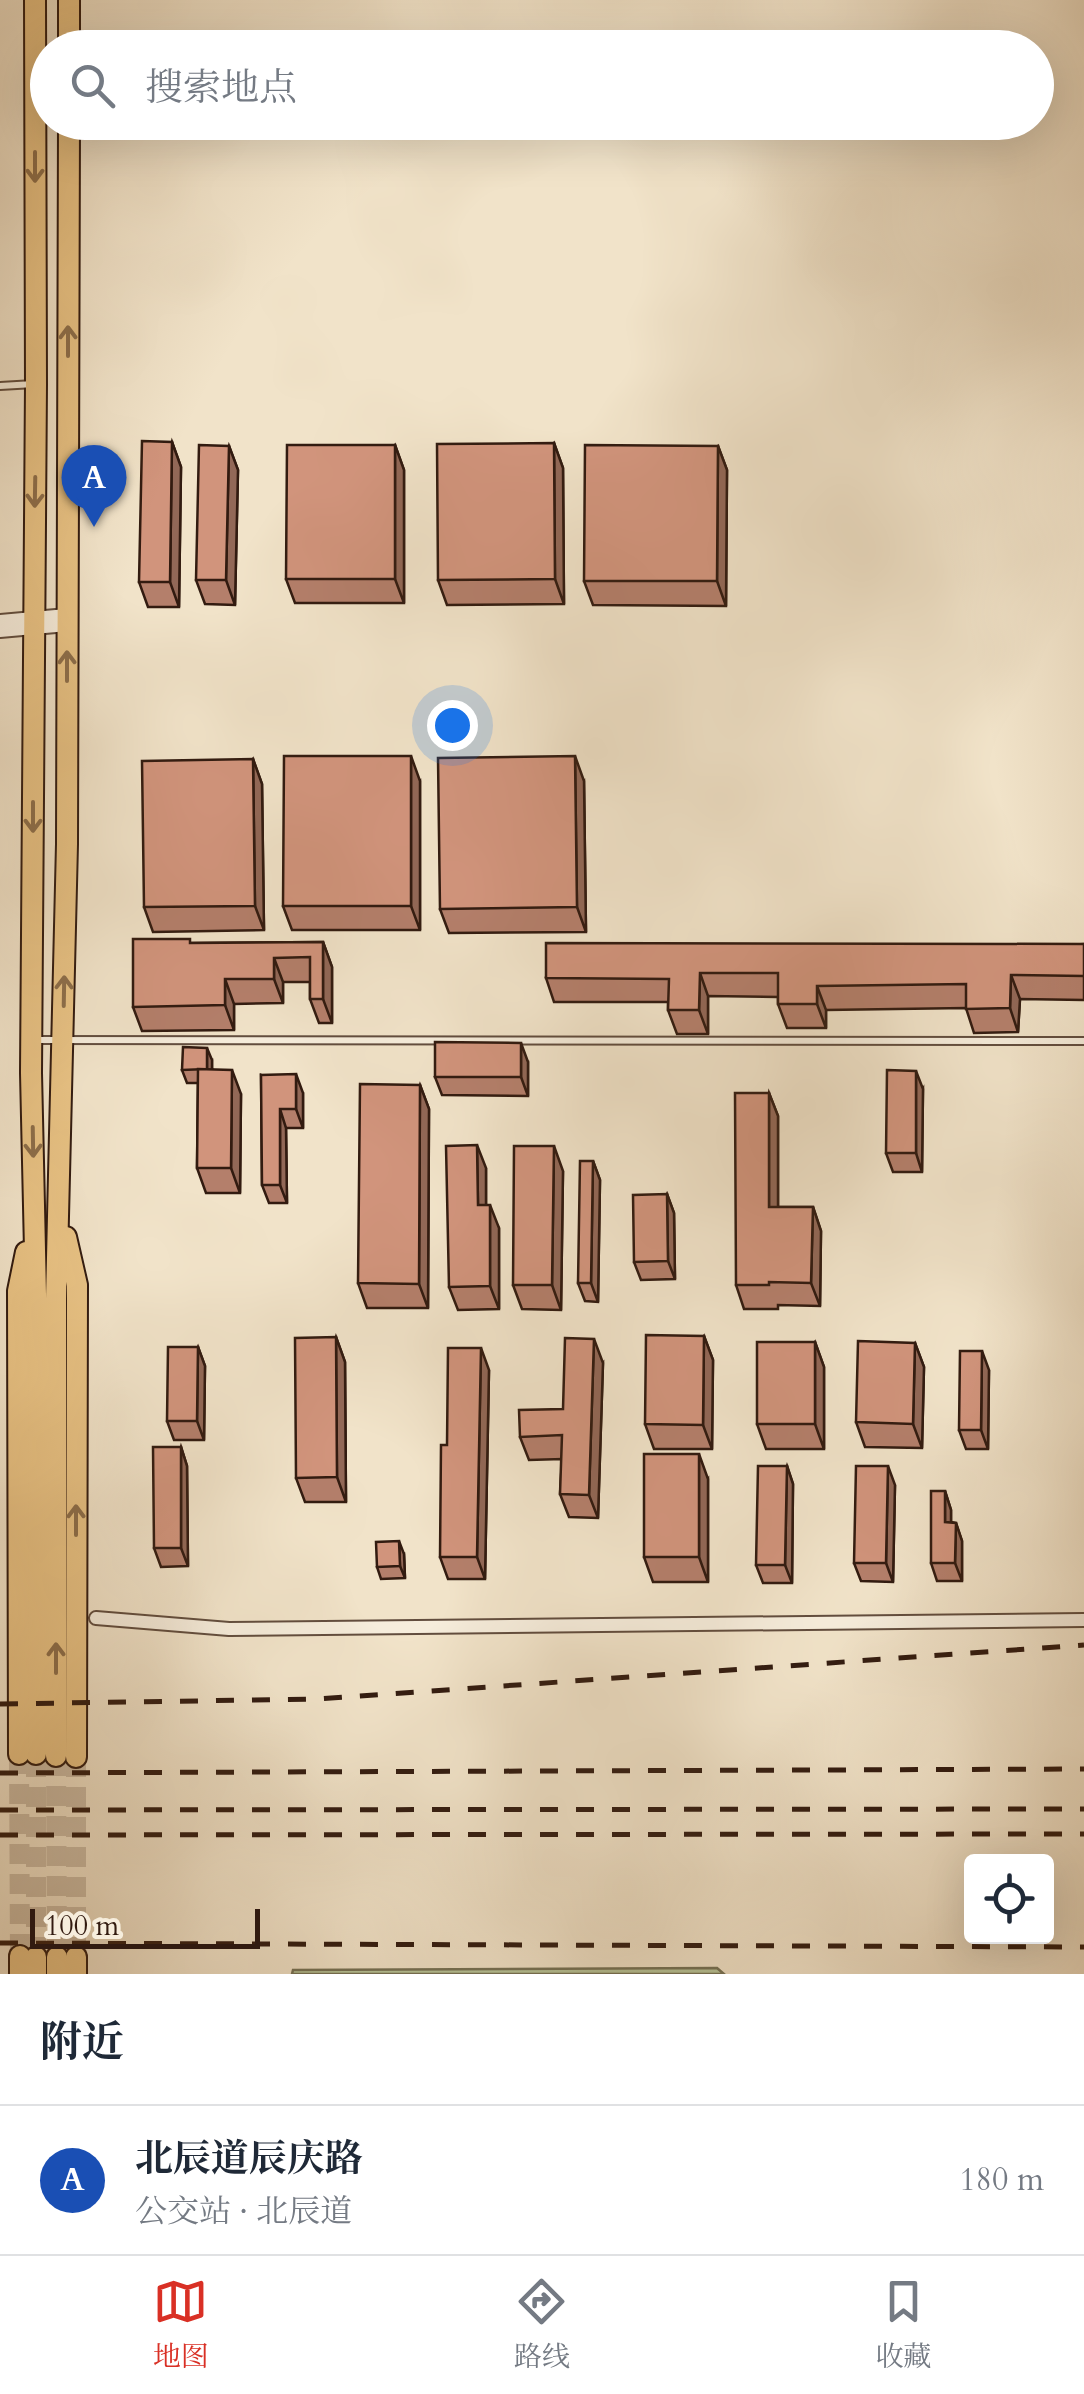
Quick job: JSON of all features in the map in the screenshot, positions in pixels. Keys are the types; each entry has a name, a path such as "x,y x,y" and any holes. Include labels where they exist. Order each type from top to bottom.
{"main road":[{"path":"34,0 34,30"},
{"path":"69,0 69,30"},
{"path":"35,140 32,1040 47,1755 64,1041 68,140"}],"street":[{"path":"0,631 67,620"},
{"path":"0,621 34,624"},
{"path":"96,1618 229,1629 1084,1620"}],"lane":[{"path":"0,386 36,384"},
{"path":"32,1040 1084,1041"}],"green space":[{"path":"717,1968 724,1974 292,1974 293,1970"}],"building":[{"path":"142,441 172,442 170,582 139,582"},
{"path":"554,443 555,579 438,580 437,444"},
{"path":"199,445 229,446 226,580 196,580"},
{"path":"287,445 395,445 395,579 286,579"},
{"path":"585,445 718,446 717,581 584,581"},
{"path":"284,756 411,756 411,906 283,906"},
{"path":"575,756 577,907 440,909 438,758"},
{"path":"253,759 255,906 144,907 142,761"},
{"path":"133,939 190,939 190,943 323,942 323,999 310,999 310,957 274,958 274,979 225,979 225,1005 133,1007"},
{"path":"546,943 1084,944 1084,976 1011,975 1010,1008 966,1009 966,984 817,986 817,1004 778,1004 778,973 700,973 699,1010 668,1010 669,979 546,978"},
{"path":"435,1042 521,1043 521,1077 435,1077"},
{"path":"183,1047 207,1048 207,1069 182,1070"},
{"path":"198,1069 232,1070 231,1168 197,1168"},
{"path":"887,1070 916,1071 916,1153 886,1153"},
{"path":"296,1074 296,1109 280,1109 280,1185 262,1185 261,1075"},
{"path":"360,1084 420,1085 419,1284 358,1283"},
{"path":"735,1093 769,1093 769,1207 813,1207 811,1283 736,1285"},
{"path":"477,1145 478,1205 490,1205 490,1286 449,1287 446,1146"},
{"path":"514,1146 554,1146 552,1285 513,1285"},
{"path":"580,1161 593,1161 591,1283 578,1283"},
{"path":"667,1194 668,1261 634,1262 633,1195"},
{"path":"646,1335 704,1336 703,1425 645,1424"},
{"path":"336,1337 337,1477 296,1478 295,1338"},
{"path":"565,1338 594,1339 589,1495 560,1494 562,1435 520,1437 519,1410 563,1409"},
{"path":"858,1341 915,1343 913,1424 856,1422"},
{"path":"757,1342 815,1342 815,1424 757,1424"},
{"path":"168,1347 198,1347 197,1421 167,1421"},
{"path":"448,1348 481,1348 477,1557 440,1557 441,1445 447,1445"},
{"path":"960,1351 982,1351 981,1430 959,1430"},
{"path":"153,1447 181,1447 181,1548 154,1548"},
{"path":"644,1454 699,1454 699,1557 644,1557"},
{"path":"758,1466 787,1466 785,1565 756,1565"},
{"path":"856,1466 888,1466 886,1563 854,1563"},
{"path":"931,1491 945,1491 945,1522 956,1523 955,1563 931,1563"},
{"path":"399,1541 400,1566 377,1567 376,1542"}],"tunnel":[{"path":"19,1754 20,1956"},
{"path":"36,1754 36,1957"},
{"path":"56,1756 57,1957"},
{"path":"76,1757 76,1957"}],"railway":[{"path":"0,1704 318,1699 1084,1645"},
{"path":"0,1773 1084,1769"},
{"path":"0,1810 1084,1809"},
{"path":"0,1835 1084,1834"},
{"path":"0,1943 1084,1947"}],"place":[{"name":"北辰道辰庆路","path":"94,527"}]}
